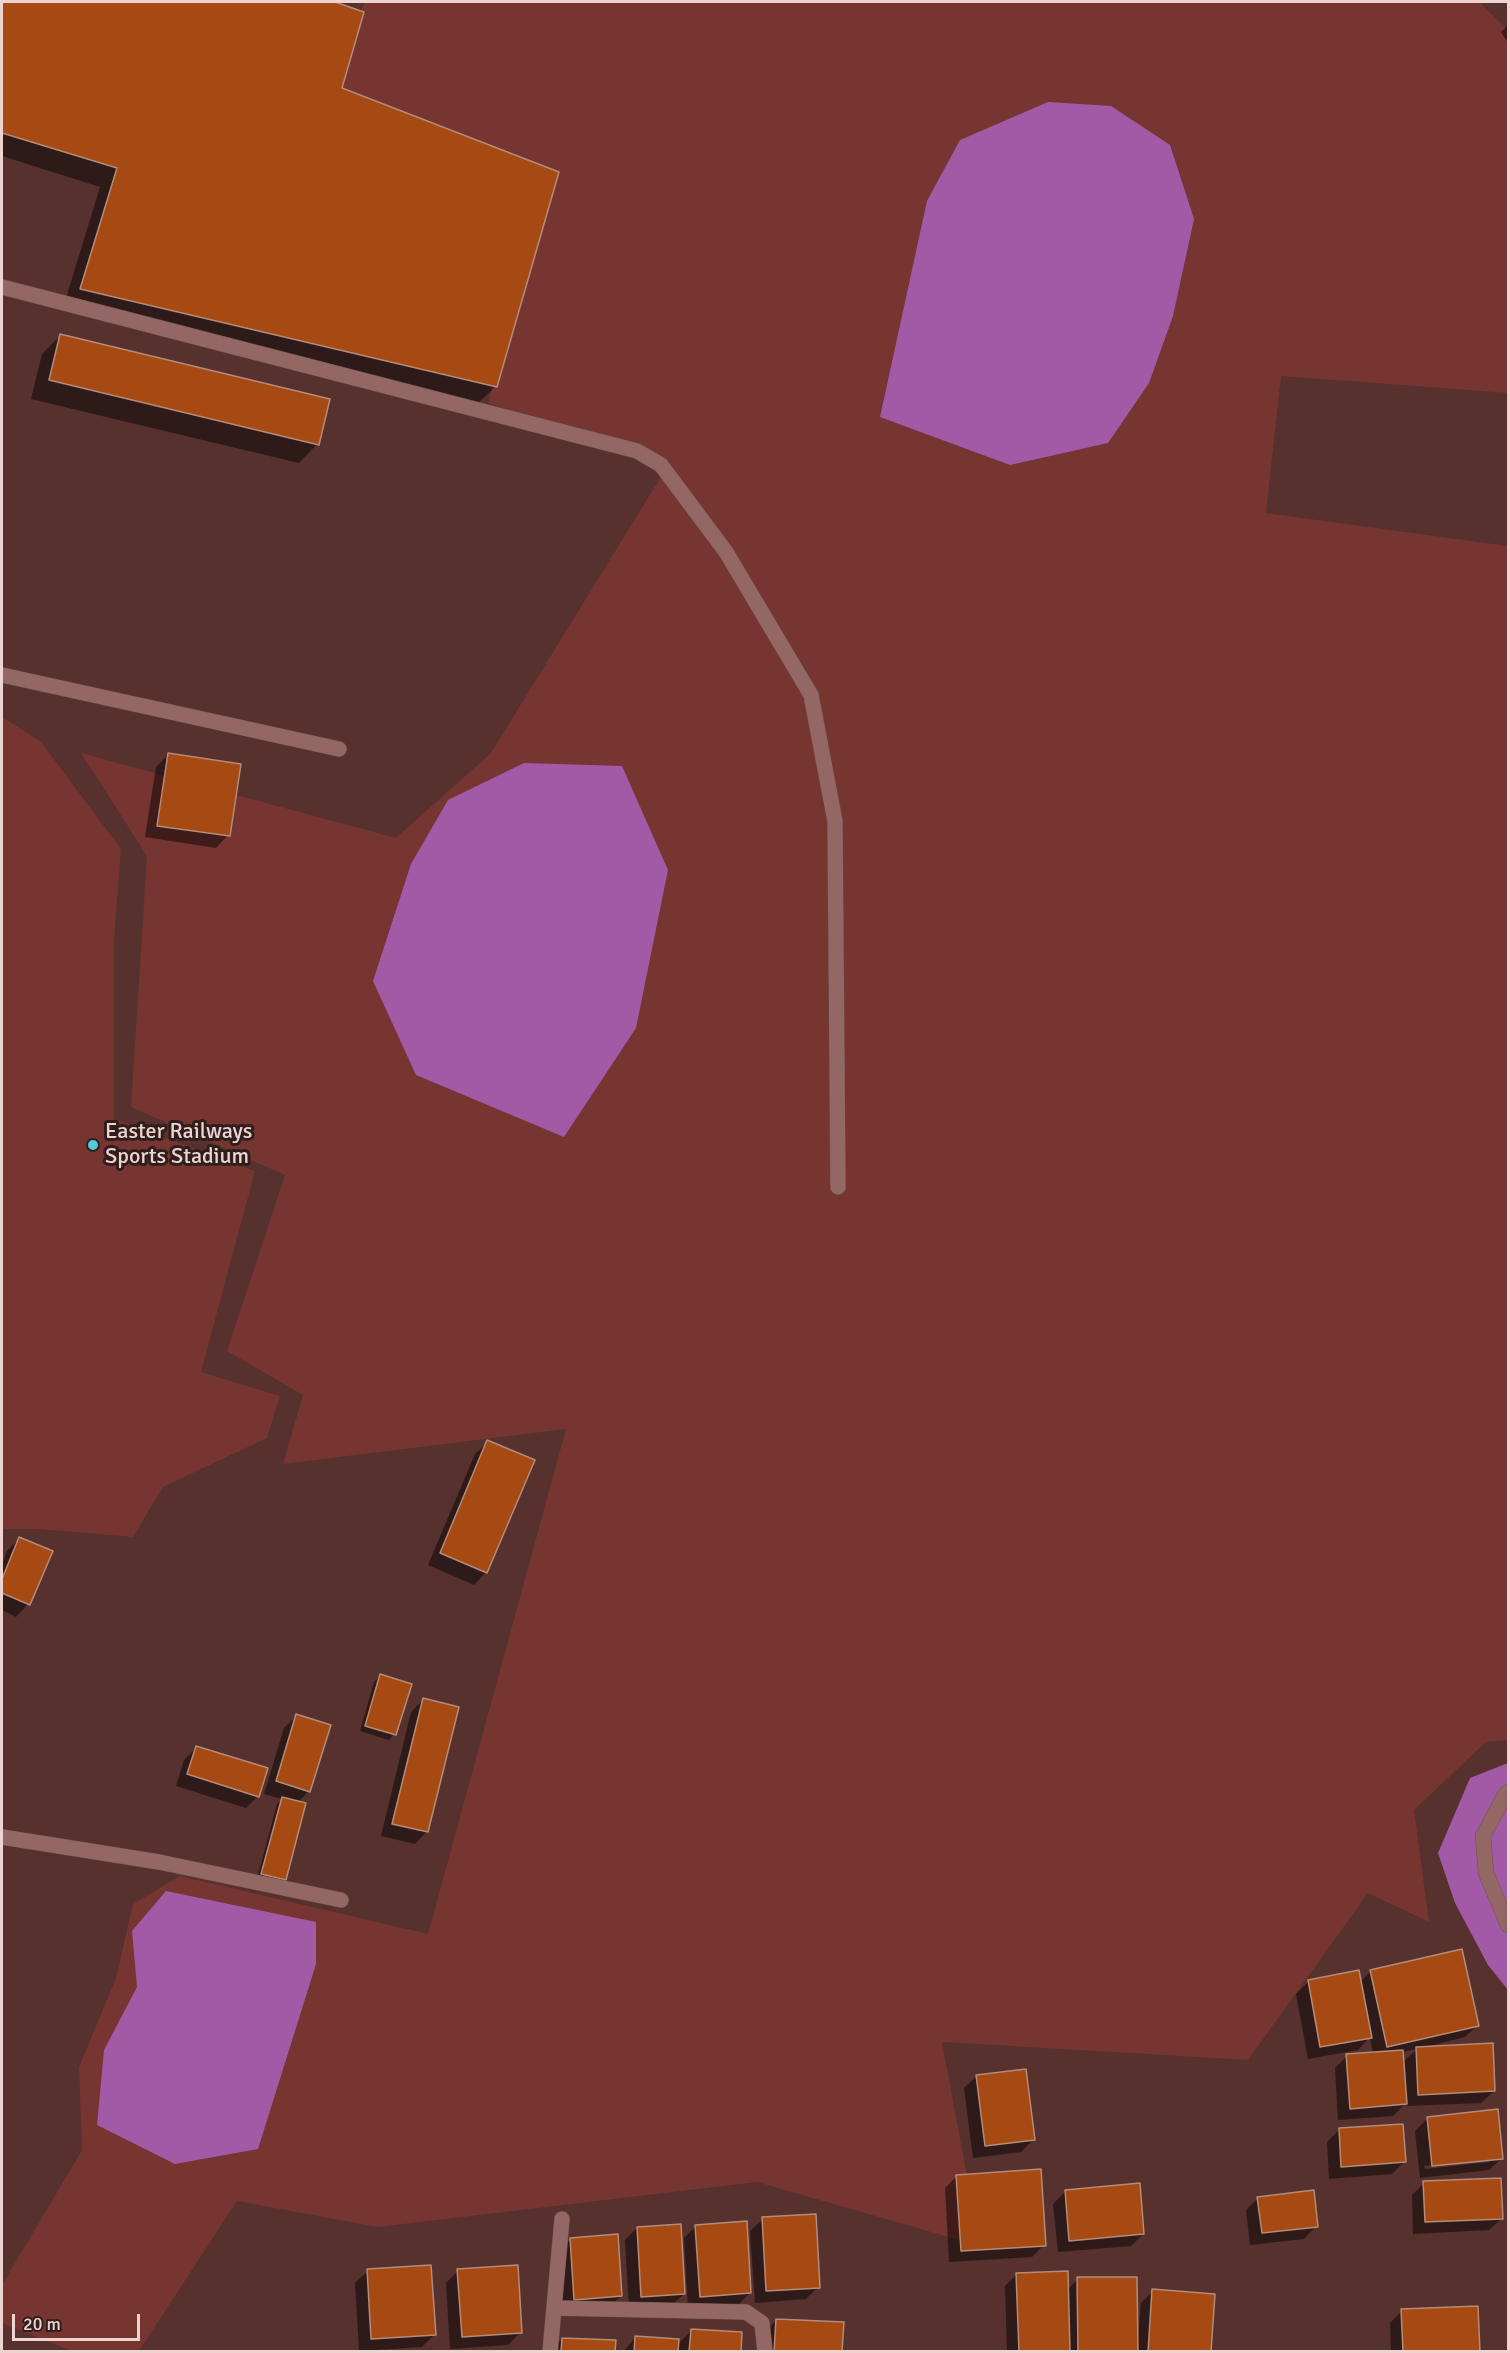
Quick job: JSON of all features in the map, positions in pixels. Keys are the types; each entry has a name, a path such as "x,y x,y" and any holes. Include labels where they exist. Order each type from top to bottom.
{"street":[{"path":"2,287 637,450 661,465 726,552 811,695 835,821 838,1187"},
{"path":"2,675 339,749"},
{"path":"1509,1792 1483,1836 1486,1873 1509,1925"},
{"path":"2,1837 159,1862 341,1900"},
{"path":"550,2352 562,2219"},
{"path":"554,2308 746,2312 762,2323 765,2352"}],"shaded area":[{"path":"365,2 1479,2 1508,30 1508,393 1281,376 1266,513 1508,546 1508,1740 1486,1742 1414,1810 1429,1922 1368,1893 1248,2060 942,2042 980,2246 757,2182 378,2227 237,2201 139,2351 72,2351 2,2323 2,2285 82,2150 79,2067 116,1978 133,1904 180,1876 428,1934 566,1429 283,1464 303,1395 227,1351 285,1175 131,1107 147,856 81,753 396,838 491,753 670,462 488,403 552,174 329,86"},
{"path":"1048,102 1111,106 1170,145 1194,219 1173,316 1149,383 1108,443 1010,465 880,417 927,201 960,140"},
{"name":"Easter Railways Sports Stadium","path":"2,717 41,742 121,849 114,940 114,1119 255,1171 201,1372 280,1396 267,1438 163,1487 133,1537 37,1529 2,1529"},
{"path":"524,763 622,766 668,870 636,1028 564,1137 416,1075 373,981 411,864 448,800"},
{"path":"1508,1763 1508,1990 1488,1965 1455,1903 1438,1853 1470,1778"},
{"path":"166,1891 316,1922 316,1964 258,2149 175,2164 97,2125 104,2050 137,1987 132,1931"}],"building":[{"path":"2,2 335,2 364,12 342,88 559,172 497,387 80,289 117,168 2,133"},
{"path":"60,334 330,399 319,445 49,380"},
{"path":"168,753 241,764 230,836 157,826"},
{"path":"487,1440 535,1460 487,1573 440,1553"},
{"path":"19,1537 53,1551 30,1605 2,1593 2,1579"},
{"path":"380,1674 412,1684 396,1735 365,1726"},
{"path":"423,1698 459,1707 428,1832 392,1824"},
{"path":"296,1714 331,1725 310,1792 276,1781"},
{"path":"196,1746 268,1768 259,1797 187,1774"},
{"path":"282,1797 306,1803 286,1880 261,1874"},
{"path":"1462,1949 1479,2026 1387,2047 1370,1970"},
{"path":"1359,1970 1372,2038 1320,2047 1308,1980"},
{"path":"1493,2043 1495,2091 1418,2095 1416,2047"},
{"path":"1403,2050 1407,2104 1350,2109 1346,2054"},
{"path":"1026,2069 1035,2140 985,2146 976,2075"},
{"path":"1498,2109 1503,2159 1432,2166 1427,2117"},
{"path":"1403,2124 1406,2162 1341,2167 1339,2128"},
{"path":"1041,2169 1046,2246 961,2251 956,2175"},
{"path":"1501,2178 1503,2219 1425,2222 1423,2181"},
{"path":"1140,2183 1144,2234 1069,2241 1065,2190"},
{"path":"1314,2190 1318,2227 1262,2233 1257,2197"},
{"path":"816,2214 820,2288 766,2291 762,2217"},
{"path":"747,2221 751,2293 700,2297 695,2225"},
{"path":"681,2224 685,2294 641,2297 637,2227"},
{"path":"618,2234 622,2296 574,2300 570,2238"},
{"path":"431,2265 436,2335 371,2339 367,2269"},
{"path":"518,2265 522,2333 462,2337 457,2269"},
{"path":"1068,2271 1070,2352 1019,2352 1016,2273"},
{"path":"1077,2277 1137,2277 1138,2352 1078,2352"},
{"path":"1152,2289 1215,2294 1211,2352 1148,2352"},
{"path":"1478,2306 1480,2352 1403,2352 1401,2309"},
{"path":"776,2319 844,2322 842,2352 774,2352"},
{"path":"691,2329 742,2332 741,2352 689,2352"},
{"path":"635,2336 679,2339 678,2352 634,2352"},
{"path":"562,2338 616,2340 615,2352 561,2352"}],"place":[{"name":"Easter Railways Sports Stadium","path":"93,1145"}]}
